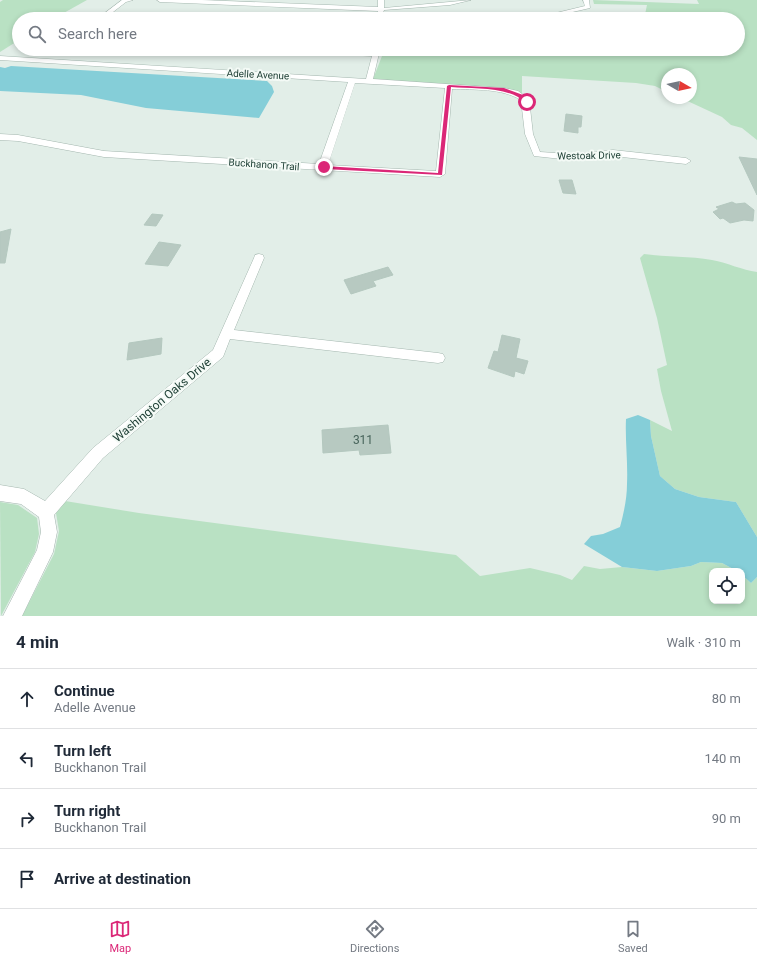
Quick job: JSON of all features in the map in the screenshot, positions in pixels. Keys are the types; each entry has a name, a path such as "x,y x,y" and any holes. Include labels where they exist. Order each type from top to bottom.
{"street":[{"path":"109,12 124,1 130,0"},
{"path":"160,0 384,9 468,0"},
{"path":"381,0 384,9"},
{"path":"382,12 385,0"},
{"path":"566,12 588,7 586,0"},
{"path":"365,81 369,56"},
{"path":"365,81 374,56"},
{"name":"Adelle Avenue","path":"0,58 449,86 504,90 515,93"},
{"path":"324,167 352,80"},
{"name":"Buckhanon Trail","path":"0,137 18,138 104,154 440,174 449,86"},
{"name":"Westoak Drive","path":"515,93 522,96 527,102 529,134 537,154 571,157 613,154 686,161"},
{"name":"Washington Oaks Drive","path":"46,512 98,453 218,353 259,258"},
{"path":"226,334 438,358"},
{"path":"0,493 24,497 46,512 49,532 45,552 12,616"}],"green space":[{"path":"3,0 87,0 66,12 12,12 12,44 0,52 0,2"},
{"path":"593,0 699,4 697,0 757,0 757,140 742,128 731,125 722,117 694,104 697,104 697,68 661,68 661,89 655,86 636,83 522,76 522,94 504,88 373,79 382,56 745,56 745,12 646,12 647,5 594,4"},
{"path":"644,254 712,260 757,272 757,537 736,502 699,497 675,489 660,476 651,436 650,420 672,431 661,391 657,369 667,365 657,318 640,258"},
{"path":"65,501 139,513 456,555 480,576 530,568 560,575 572,580 584,566 600,569 622,567 657,571 691,566 701,562 722,563 731,568 709,568 709,604 745,604 745,578 751,583 757,577 757,616 22,616 54,554 59,531 56,513"},
{"path":"0,502 18,505 37,518 39,534 35,552 1,616"}],"water":[{"path":"11,66 267,81 272,86 274,92 259,118 146,108 81,95 0,91 0,67 5,68"},
{"path":"638,415 650,420 651,436 660,476 675,489 699,497 736,502 757,537 757,577 751,583 745,578 745,568 731,568 722,563 701,562 691,566 657,571 622,567 584,544 591,536 603,534 620,527 627,489 626,419"}],"building":[{"path":"566,114 582,116 581,127 578,127 578,133 564,131"},
{"path":"739,157 757,159 757,195"},
{"path":"559,180 572,180 576,194 563,193"},
{"path":"732,202 736,204 745,203 754,210 753,221 744,220 730,223 723,218 720,219 713,212 719,209 716,207"},
{"path":"152,214 163,215 156,226 144,225"},
{"path":"11,229 5,263 0,263 0,232"},
{"path":"159,242 181,245 168,266 145,264"},
{"path":"388,267 393,275 373,281 376,286 351,294 344,280"},
{"path":"502,335 520,339 516,358 528,361 524,374 515,371 514,377 488,368 494,351 498,352"},
{"path":"162,338 161,354 127,360 129,343"},
{"path":"388,425 391,453 360,455 359,450 323,453 322,430"}],"route":[{"path":"324,167 440,174 449,86 510,91 522,96 527,102"}]}
